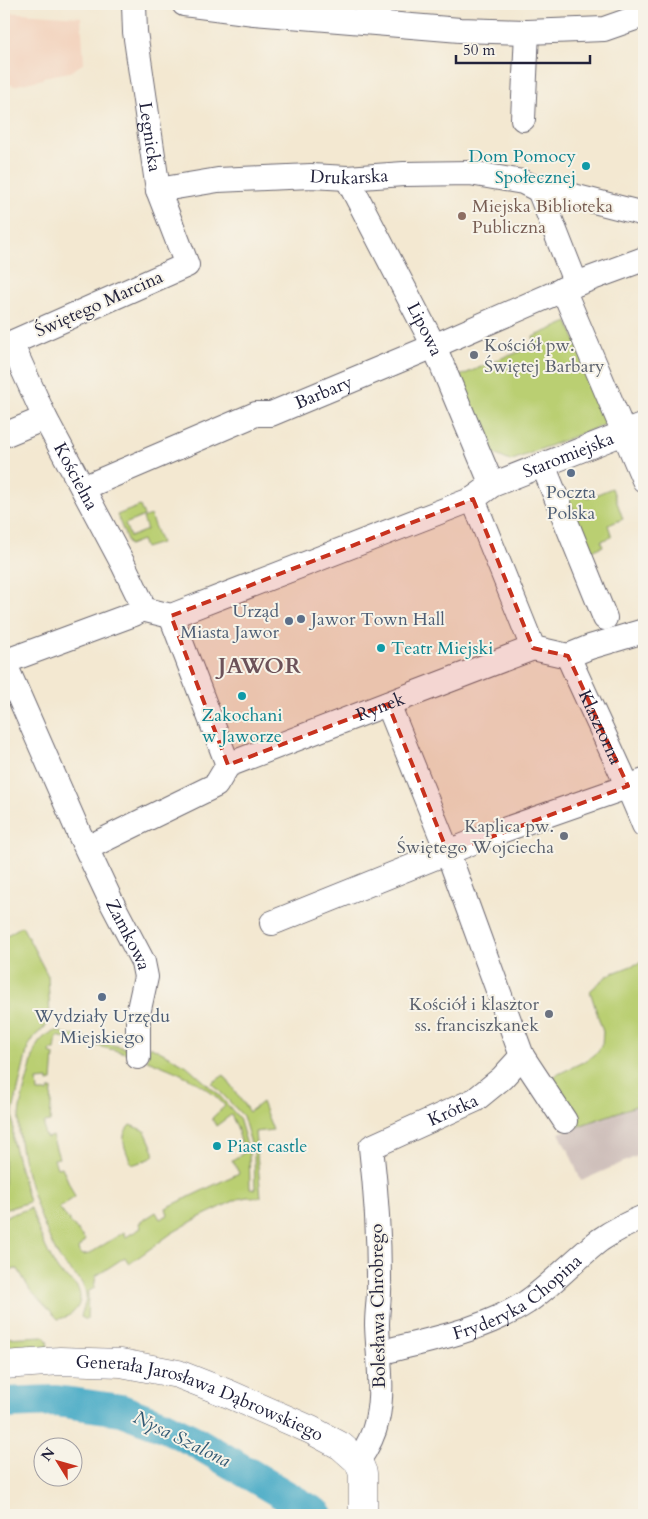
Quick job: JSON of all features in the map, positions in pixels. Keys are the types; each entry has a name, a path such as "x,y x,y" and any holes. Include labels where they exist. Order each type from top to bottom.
{"main road":[{"name":"Generała Jarosława Dąbrowskiego","path":"4,1365 60,1361 121,1363 178,1374 311,1430 341,1446 358,1461"},
{"path":"358,1461 363,1473 363,1502"}],"street":[{"name":"Legnicka","path":"134,4 135,32 158,190 187,265"},
{"path":"184,4 254,13 450,30 527,32 604,29 644,15"},
{"path":"523,119 527,32"},
{"name":"Drukarska","path":"158,190 218,180 311,176 347,178 404,174 470,173 523,182 539,190 562,193 644,214"},
{"name":"Lipowa","path":"347,178 434,346 492,485"},
{"path":"539,190 569,286 634,429 644,480"},
{"name":"Barbary","path":"83,488 256,414 271,414 434,346 569,286 644,258"},
{"name":"Świętego Marcina","path":"11,344 187,265"},
{"name":"Kościelna","path":"11,344 45,418 123,564 140,600 142,609"},
{"path":"4,435 45,418"},
{"name":"Staromiejska","path":"492,485 634,429"},
{"path":"543,465 605,618"},
{"path":"4,662 134,614 142,609 171,616 472,498 492,485"},
{"path":"472,498 533,648 568,656 590,647 644,632"},
{"path":"87,848 222,775 171,616"},
{"name":"Rynek","path":"222,775 388,704 533,648"},
{"name":"Klasztorna","path":"568,656 596,721 636,783 644,825"},
{"name":"Zamkowa","path":"4,662 112,903 143,962 146,977 138,1014 138,1056"},
{"path":"388,704 448,853 522,1056 565,1121"},
{"path":"272,922 498,832 636,783"},
{"name":"Krótka","path":"370,1147 475,1100 502,1078 522,1056"},
{"name":"Bolesława Chrobrego","path":"358,1461 373,1434 379,1400 377,1323 380,1282 377,1198 370,1147"},
{"name":"Fryderyka Chopina","path":"379,1353 461,1331 500,1318 553,1282 601,1240 644,1217"}],"highlighted area":[{"path":"473,499 533,648 568,656 628,786 448,853 388,704 228,765 171,616"}],"shaded area":[{"path":"4,12 81,17 84,63 70,72 4,87"},
{"path":"644,1103 644,1153 581,1181 568,1149 559,1133"}],"green space":[{"path":"568,322 609,423 510,461 492,453 460,376 536,345 533,337"},
{"path":"612,488 623,519 608,525 612,537 601,541 603,546 590,552 564,499 584,491 588,498"},
{"path":"140,506 144,516 125,524 130,537 147,530 143,518 150,515 161,543 145,548 142,540 129,545 117,515"},
{"path":"22,926 48,976 50,1018 28,1047 13,1111 13,1143 29,1202 4,1210 4,937"},
{"path":"644,961 644,1103 570,1129 540,1083 587,1060 598,1051 602,1044 603,1032 590,991 608,975"},
{"path":"56,1031 133,1050 130,1054 57,1036 55,1050 51,1050 50,1053 54,1055 52,1081 48,1082 48,1079 37,1080 38,1092 48,1092 49,1089 52,1089 50,1122 44,1123 44,1134 47,1138 52,1136 59,1158 54,1159 57,1168 62,1167 75,1197 59,1208 85,1240 78,1249 83,1255 89,1254 124,1232 126,1237 141,1228 139,1223 156,1212 160,1219 168,1215 166,1208 239,1173 232,1160 244,1153 237,1127 231,1115 216,1126 212,1118 225,1106 199,1084 179,1073 147,1060 150,1046 187,1066 219,1095 239,1118 249,1152 250,1188 255,1189 254,1154 243,1116 212,1083 224,1075 249,1112 262,1102 273,1130 255,1132 261,1197 238,1199 198,1218 172,1233 129,1264 125,1257 96,1276 94,1288 88,1292 87,1320 81,1317 86,1299 84,1286 58,1256 44,1226 31,1188 21,1150 19,1133 20,1106 34,1053 43,1038"},
{"path":"130,1125 145,1131 154,1151 151,1158 135,1164 131,1163 124,1144 124,1134"},
{"path":"31,1208 43,1241 54,1263 60,1273 75,1284 80,1295 79,1305 73,1313 63,1318 58,1319 30,1290 18,1269 4,1270 4,1217"},
{"path":"43,1336 47,1340 48,1347 4,1350 4,1338"}],"waterway":[{"name":"Nysa Szalona","path":"4,1403 56,1401 121,1410 164,1426 194,1441 318,1515"}],"place":[{"name":"Dom Pomocy Społecznej","path":"586,166"},
{"name":"Miejska Biblioteka Publiczna","path":"462,216"},
{"name":"Kościół pw. Świętej Barbary","path":"474,355"},
{"name":"Poczta Polska","path":"571,473"},
{"name":"Jawor Town Hall","path":"301,619"},
{"name":"Urząd Miasta Jawor","path":"289,621"},
{"name":"Teatr Miejski","path":"381,648"},
{"name":"Zakochani w Jaworze","path":"242,696"},
{"name":"Kaplica pw. Świętego Wojciecha","path":"564,836"},
{"name":"Wydziały Urzędu Miejskiego","path":"102,997"},
{"name":"Kościół i klasztor ss. franciszkanek","path":"549,1014"},
{"name":"Piast castle","path":"217,1146"}],"district":[{"name":"JAWOR","path":"260,666"}]}
